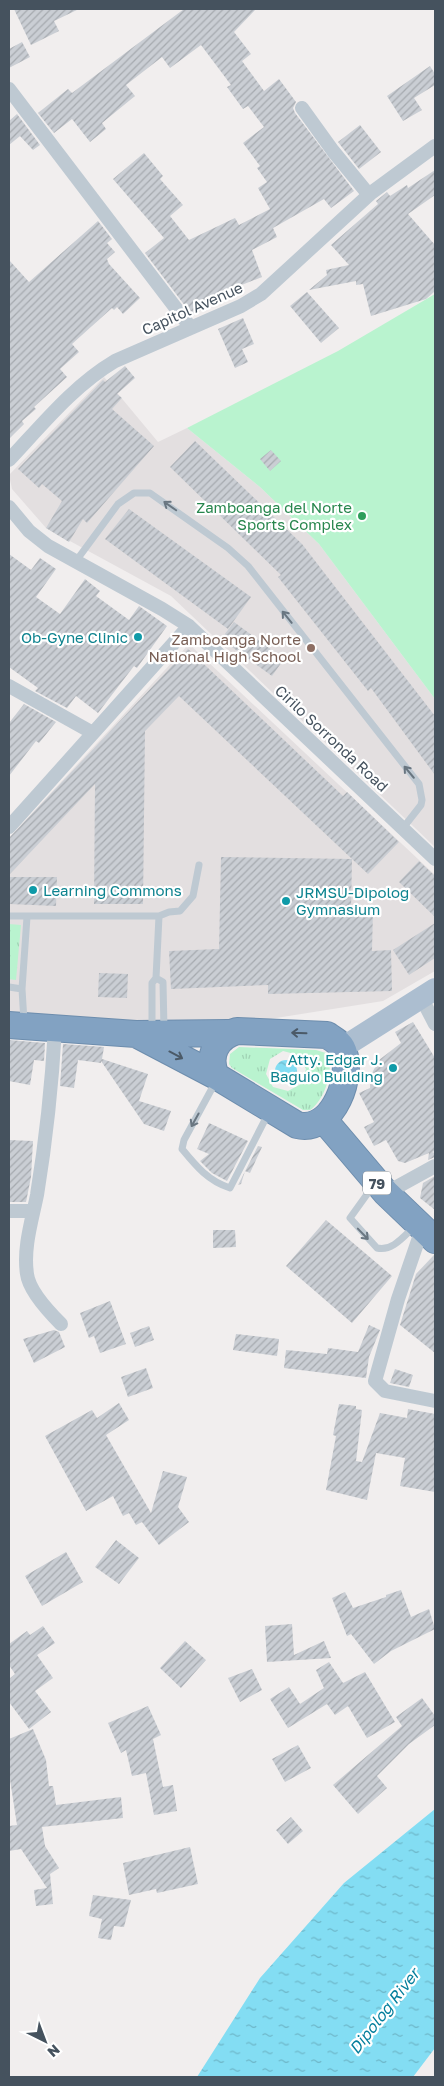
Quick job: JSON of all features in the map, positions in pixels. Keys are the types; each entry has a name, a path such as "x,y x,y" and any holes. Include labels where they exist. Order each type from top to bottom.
{"highway":[{"path":"16,1025 151,1033 228,1033 237,1031 327,1035 342,1048 345,1057 344,1077 338,1100 333,1111 324,1120 306,1127 297,1125 217,1077 151,1033"},
{"path":"217,1077 212,1068 215,1047 228,1033"},
{"name":"79","path":"324,1120 381,1187 425,1231"}],"main road":[{"path":"342,1048 428,993"}],"street":[{"path":"9,89 191,328"},
{"path":"302,108 333,151 369,195"},
{"name":"Capitol Avenue","path":"9,460 80,386 99,370 115,361 241,306 261,294 369,195 435,146"},
{"name":"Cirilo Sorronda Road","path":"9,507 29,531 48,546 189,626 435,859"},
{"path":"9,827 189,626"},
{"path":"9,686 92,733"},
{"path":"428,993 435,1024"},
{"path":"55,1028 52,1070 28,1237 27,1275 32,1287 61,1324"},
{"path":"381,1187 435,1166"},
{"path":"9,1211 33,1211"},
{"path":"425,1231 398,1299 375,1381 377,1386 385,1391 435,1401"}],"lane":[{"path":"76,561 118,504 134,493 150,493 228,548 263,584 419,784 421,805 403,828"},
{"path":"9,916 159,916 169,912 180,911 192,896 199,865"},
{"path":"151,1033 152,983 156,978 159,916"},
{"path":"16,1025 22,989 26,917"},
{"path":"151,1033 162,982 156,978"},
{"path":"9,987 22,989"},
{"path":"217,1077 184,1140 182,1149 204,1175 217,1184 230,1188 271,1110"},
{"path":"381,1187 353,1210 350,1218 351,1222 377,1248 383,1249 425,1231"}],"shaded area":[{"name":"Zamboanga Norte National High School","path":"104,377 158,442 187,428 260,487 319,544 435,699 435,847 171,596 46,528 12,489 9,475"},
{"path":"189,644 435,875 435,971 383,1001 232,1025 9,1014 9,838"}],"green space":[{"name":"Zamboanga del Norte Sports Complex","path":"435,294 435,699 319,544 260,487 187,428 338,351"},
{"path":"9,924 21,925 16,980 9,979"},
{"path":"239,1047 316,1050 326,1053 330,1067 327,1084 315,1106 310,1110 303,1110 232,1068 229,1064 230,1054","holes":["283,1051 298,1055 306,1069 301,1084 288,1091 273,1087 266,1074 270,1059"]}],"water":[{"path":"286,1060 294,1063 297,1071 294,1079 286,1082 278,1079 275,1071 278,1063"},
{"name":"Dipolog River","path":"435,1809 435,2048 413,2077 197,2077 260,1978 344,1883"}],"building":[{"path":"14,9 79,9 54,21 59,31 31,45"},
{"path":"184,9 256,9 234,32 251,54 242,61 264,91 279,79 296,102 293,108 295,113 354,191 331,208 324,199 273,228 277,237 252,250 262,277 229,290 232,295 192,315 145,253 164,238 113,179 144,153 163,176 160,179 183,205 170,216 189,240 235,218 239,225 270,209 258,188 267,182 257,168 260,166 243,143 264,127 248,106 243,109 227,87 231,85 201,45 170,68 162,57 126,85 135,96 102,123 106,129 90,142 72,119 54,133 38,113 68,89 72,93"},
{"path":"22,42 30,57 9,68 9,49"},
{"path":"430,66 435,74 435,85 414,98 422,110 403,121 387,96"},
{"path":"17,114 40,145 33,150 20,136 9,145 9,121"},
{"path":"360,125 381,152 359,169 338,142"},
{"path":"435,170 435,195 408,214 435,245 435,291 426,299 371,316 363,284 356,285 356,281 309,290 327,275 326,270 349,265 331,245 378,204 376,201 387,192 390,196 407,185 408,188"},
{"path":"98,221 112,239 107,243 115,252 107,259 109,264 140,298 123,314 117,307 114,310 112,308 72,344 79,352 60,369 67,377 34,407 36,409 22,421 24,424 9,439 9,260 29,282"},
{"path":"307,292 339,328 321,343 290,306"},
{"path":"243,318 254,344 242,349 248,362 235,368 218,329"},
{"path":"125,366 135,378 117,394 122,398 112,409 154,446 87,523 83,519 69,542 46,528 62,501 42,484 39,488 18,469 103,380 105,382"},
{"path":"195,441 302,544 435,716 435,775 371,688 368,691 278,577 281,575 170,467"},
{"path":"271,450 281,461 270,471 260,459"},
{"path":"129,509 251,597 228,629 105,539"},
{"path":"9,554 31,570 40,558 56,569 36,597 60,614 85,579 100,591 96,596 129,620 139,606 167,626 137,668 134,666 98,713 76,696 67,708 35,691 38,688 9,667"},
{"path":"234,622 284,659 272,676 221,639"},
{"path":"188,649 343,796 347,792 399,842 368,874 179,696 145,731 143,904 94,904 95,784 9,875 9,838"},
{"path":"24,704 56,722 39,743 36,741 9,776 9,723"},
{"path":"221,857 352,859 351,910 373,910 372,951 391,950 392,991 268,994 268,985 171,989 169,951 219,949"},
{"path":"419,861 435,876 435,917 399,882"},
{"name":"Learning Commons","path":"9,877 57,877 56,906 9,904"},
{"path":"435,923 435,958 409,975 393,950"},
{"path":"99,973 128,974 127,998 98,997"},
{"path":"413,1022 435,1058 435,1151 432,1152 435,1153 435,1157 428,1160 429,1153 405,1163 398,1161 386,1140 374,1146 364,1127 374,1122 359,1093 370,1088 372,1073 379,1060 401,1043 395,1032"},
{"path":"9,1040 45,1043 44,1061 34,1060 30,1085 9,1081"},
{"path":"63,1044 104,1047 102,1059 148,1074 139,1101 171,1111 164,1131 144,1124 101,1061 101,1063 78,1060 74,1088 60,1086"},
{"path":"209,1123 248,1141 227,1181 212,1173 200,1161 209,1154 197,1149"},
{"path":"9,1140 33,1141 31,1177 26,1202 9,1202"},
{"path":"258,1146 262,1147 250,1173 245,1171"},
{"path":"245,1172 241,1184 238,1185"},
{"path":"435,1176 435,1210 420,1198 423,1183"},
{"path":"326,1220 392,1276 352,1323 286,1266"},
{"path":"213,1230 235,1230 236,1247 213,1248"},
{"path":"434,1255 435,1353 400,1325 416,1274"},
{"path":"110,1301 126,1344 100,1353 94,1336 89,1338 80,1313"},
{"path":"369,1325 380,1330 369,1357 366,1378 284,1368 286,1350 327,1354 328,1348 358,1352"},
{"path":"149,1326 154,1340 135,1347 130,1333"},
{"path":"54,1330 59,1332 65,1347 34,1363 23,1339"},
{"path":"236,1334 279,1339 277,1356 233,1350"},
{"path":"146,1368 153,1388 128,1397 121,1377"},
{"path":"395,1369 413,1375 409,1387 390,1383"},
{"path":"119,1403 129,1420 106,1435 151,1513 163,1471 187,1477 178,1507 189,1522 159,1545 142,1522 136,1525 129,1513 123,1516 113,1496 86,1511 45,1436 92,1410 97,1418"},
{"path":"339,1404 356,1406 356,1409 362,1410 356,1461 362,1462 380,1413 407,1418 408,1409 435,1414 435,1492 400,1486 405,1458 376,1453 367,1500 326,1490 336,1436 333,1435"},
{"path":"116,1540 139,1558 119,1584 95,1567"},
{"path":"66,1552 83,1582 42,1606 25,1576"},
{"path":"401,1590 411,1617 429,1609 435,1629 391,1651 374,1664 351,1634 347,1636 332,1598 345,1592 353,1608"},
{"path":"292,1624 294,1655 324,1641 331,1658 267,1662 265,1626"},
{"path":"43,1626 55,1643 37,1655 53,1678 35,1691 51,1712 29,1729 9,1702 9,1679 15,1674 9,1665 9,1644 27,1631 30,1635"},
{"path":"185,1641 206,1660 181,1688 160,1668"},
{"path":"329,1662 343,1683 365,1672 395,1722 367,1738 348,1706 335,1715 327,1704 288,1728 270,1699 289,1687 300,1704 324,1688 316,1670"},
{"path":"252,1669 262,1690 240,1702 228,1678"},
{"path":"422,1698 435,1716 435,1725 409,1744 377,1776 387,1788 358,1814 333,1785 402,1726 396,1717"},
{"path":"148,1706 161,1735 153,1739 163,1787 173,1785 177,1811 154,1815 146,1773 132,1776 126,1750 121,1753 108,1723"},
{"path":"33,1729 46,1760 49,1786 53,1786 56,1805 121,1797 123,1818 42,1827 45,1846 59,1868 50,1874 53,1904 36,1906 34,1890 47,1888 21,1849 9,1851 9,1826 17,1825 9,1773 9,1739"},
{"path":"298,1745 311,1768 285,1782 272,1759"},
{"path":"291,1817 303,1831 288,1844 276,1830"},
{"path":"190,1847 198,1884 157,1893 156,1889 129,1895 123,1863"},
{"path":"93,1895 131,1900 124,1927 114,1926 111,1940 98,1938 102,1919 89,1916"}],"place":[{"name":"Zamboanga del Norte Sports Complex","path":"362,516"},
{"name":"Ob-Gyne Clinic","path":"138,637"},
{"name":"Zamboanga Norte National High School","path":"311,648"},
{"name":"Learning Commons","path":"33,890"},
{"name":"JRMSU-Dipolog Gymnasium","path":"286,901"},
{"name":"Atty. Edgar J. Baguio Building","path":"393,1068"}]}
